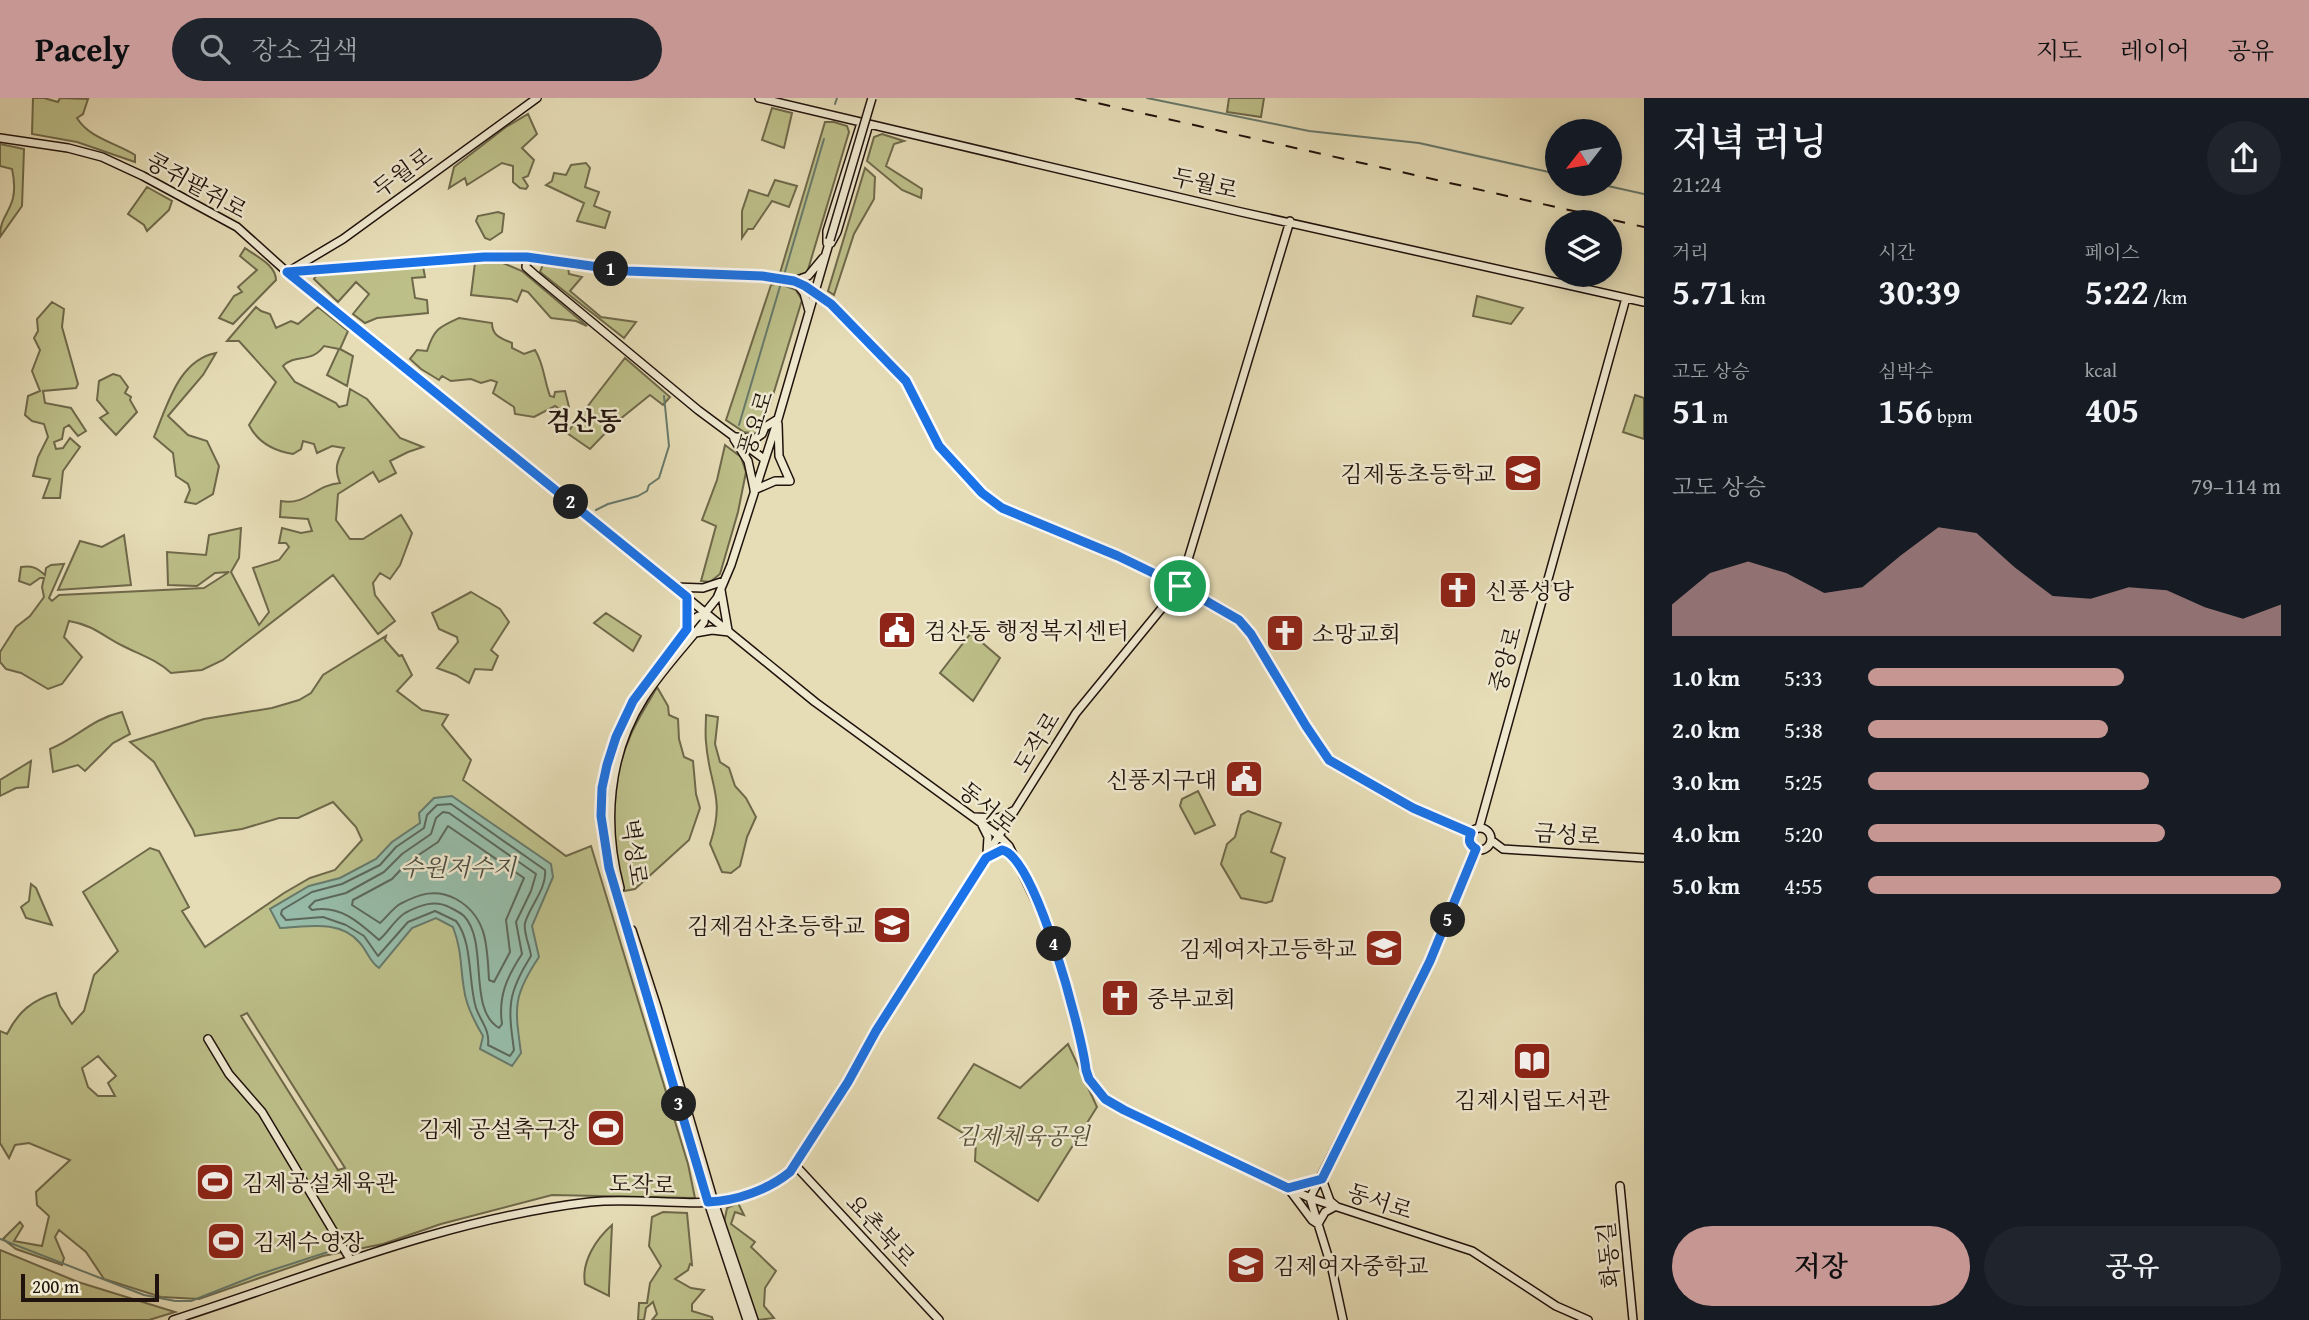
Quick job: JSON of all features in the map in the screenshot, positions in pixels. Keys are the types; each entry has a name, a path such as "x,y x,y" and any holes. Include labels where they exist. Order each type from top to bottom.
{"street":[{"name":"두월로","path":"287,272 347,236 537,98"},
{"name":"두월로","path":"759,98 1228,209 1644,302"},
{"name":"풍요로","path":"705,612 721,590 778,419 872,98"},
{"path":"794,281 808,276 826,254 827,230 865,123"},
{"name":"콩쥐팥쥐로","path":"0,138 68,148 102,157 237,227 287,272 705,612"},
{"name":"도작로","path":"173,1320 350,1259 499,1219 610,1200 683,1204 730,1200 780,1180 795,1165 848,1082 876,1031 1076,713 1180,586 1290,221"},
{"path":"287,272 484,257 527,257 627,271 737,275 794,281 816,292 831,304 906,381 939,446 982,493 1002,508 1118,556 1180,586 1239,620 1251,634 1329,760 1413,808 1471,833"},
{"path":"527,257 526,267 534,274 732,436 764,459"},
{"path":"794,281 804,293 809,312"},
{"name":"중앙로","path":"1479,828 1626,298"},
{"path":"732,436 755,439 762,434 765,427 778,419"},
{"path":"732,436 748,461 754,490 775,481 790,481 779,456 778,419"},
{"path":"674,587 703,588 724,580"},
{"path":"687,597 691,631 730,631 721,590"},
{"name":"벽성로","path":"705,612 704,622 691,631 644,697 626,732 611,790 609,822 613,863 626,914 657,1007 747,1320"},
{"name":"동서로","path":"705,612 815,702 1009,846 1050,931 1075,1017 1086,1070 1105,1099 1310,1198 1472,1251 1556,1306 1588,1320"},
{"path":"986,858 988,837 977,820 998,818 1017,809"},
{"path":"1479,828 1489,832 1491,840 1487,848 1482,850 1470,845 1469,839 1471,833 1479,828"},
{"name":"금성로","path":"1491,840 1503,849 1644,859"},
{"path":"1343,1320 1332,1269 1310,1198 1322,1179 1430,961 1476,849"},
{"path":"986,858 1002,850 1014,856"},
{"path":"208,1039 229,1074 262,1112 350,1259"},
{"name":"요촌북로","path":"795,1165 939,1320"},
{"path":"1318,1224 1288,1188 1322,1179"},
{"path":"1318,1224 1325,1212 1336,1206 1330,1201 1322,1179"},
{"name":"화동길","path":"1620,1186 1633,1320"},
{"name":"벽성로","path":"711,1202 754,1320"}],"green space":[{"path":"33,98 58,102 60,98 88,99 83,114 77,118 82,125 88,131 135,155 135,162 77,142 32,134"},
{"path":"1229,98 1264,98 1261,117 1227,112"},
{"path":"772,108 792,113 784,148 762,140"},
{"path":"528,114 537,134 522,148 534,160 528,176 523,178 528,186 526,189 513,182 513,166 502,163 467,185 465,178 449,188 454,167 506,127"},
{"path":"825,122 847,126 849,132 807,273 795,276 780,273"},
{"path":"882,134 904,141 894,144 886,166 922,189 921,198 902,190 867,161 874,137"},
{"path":"0,144 24,149 22,206 0,237 1,225 13,198 14,187 12,169 0,166"},
{"path":"586,163 590,168 585,187 599,192 594,206 610,212 605,228 577,221 584,203 546,185 552,181 554,173 566,175 571,165"},
{"path":"865,168 875,177 874,199 854,234 834,295 828,291"},
{"path":"775,180 797,186 789,207 772,201 753,229 748,229 742,238 742,211 749,190 768,196"},
{"path":"147,187 172,201 169,210 147,231 144,225 128,214"},
{"path":"498,212 504,214 502,232 490,240 485,238 476,221 478,216"},
{"path":"245,248 273,270 276,280 233,324 219,318 234,296 242,292 238,287 257,270 240,256"},
{"path":"498,261 522,271 587,326 576,321 551,318 528,292 522,290 517,302 471,295 475,263"},
{"path":"544,262 568,267 569,274 582,277 570,291 601,317 636,322 624,338 540,272"},
{"path":"423,266 425,277 412,278 415,298 427,300 428,313 377,318 365,323 353,314 369,294 356,282 338,302 314,279 318,273"},
{"path":"778,283 796,290 802,300 770,405 758,434 744,432 726,420 771,285"},
{"path":"1477,296 1523,308 1511,324 1473,316"},
{"path":"52,302 64,309 62,327 78,384 76,388 43,391 45,403 71,408 86,431 78,436 69,425 64,428 62,439 54,442 56,449 63,448 70,438 80,447 63,471 60,498 43,498 50,479 33,476 38,457 48,437 44,424 32,421 25,415 28,396 40,391 32,371 40,350 34,338 38,331 37,319"},
{"path":"256,307 270,314 276,328 291,321 298,324 318,307 348,331 340,349 353,356 347,386 327,375 339,349 324,346 314,355 293,360 283,366 295,382 339,407 347,405 350,389 367,399 400,438 423,447 390,461 396,473 379,482 373,472 338,494 336,520 350,539 363,539 401,515 412,533 400,565 390,579 380,573 373,583 375,595 395,621 378,634 333,575 223,660 202,670 171,673 154,661 91,628 69,621 64,637 82,657 62,684 48,689 21,673 6,669 0,662 0,652 16,627 30,616 44,597 44,578 30,585 19,581 21,567 34,568 45,575 46,568 51,565 64,564 49,598 52,601 59,595 204,588 229,572 215,573 197,586 168,585 167,552 206,555 209,535 241,528 239,558 231,572 259,625 269,612 253,568 279,560 289,547 286,543 279,543 282,528 301,533 312,531 308,519 280,517 281,501 297,501 324,487 340,483 337,465 344,448 332,446 317,453 314,444 303,441 301,449 293,454 279,451 257,437 249,425 276,382 239,341 227,341"},
{"path":"459,318 492,323 495,334 512,343 512,348 524,354 535,350 550,396 554,397 555,392 565,391 569,407 567,414 555,406 534,417 515,414 514,407 493,393 497,382 491,380 481,383 471,379 451,381 442,376 439,380 410,359 417,350 427,351 438,330"},
{"path":"216,353 203,375 168,416 188,435 207,441 219,466 213,494 196,504 185,502 190,490 188,484 176,476 173,453 154,437 169,399 183,375 203,357"},
{"path":"625,358 670,397 663,405 650,395 614,424 590,449 567,433"},
{"path":"113,374 120,376 128,387 125,393 131,397 137,412 116,435 100,418 108,413 97,400 99,381"},
{"path":"1635,395 1644,398 1644,439 1623,432"},
{"path":"725,445 741,457 746,472 738,512 720,574 710,582 701,581 716,526 702,520 717,480"},
{"path":"124,535 131,585 58,590 80,541 102,547"},
{"path":"471,592 500,609 509,622 491,650 498,656 492,670 475,669 469,683 437,668 458,642 457,637 439,629 432,613"},
{"path":"606,613 641,636 633,651 594,623"},
{"path":"971,633 1000,658 973,701 940,673"},
{"path":"386,636 385,640 399,656 402,655 412,675 397,691 422,710 448,715 442,725 471,760 463,780 566,856 591,846 688,1164 695,1198 552,1195 441,1224 383,1244 323,1256 199,1299 161,1297 104,1279 86,1252 59,1230 55,1237 64,1258 62,1265 16,1249 3,1239 20,1222 23,1226 14,1241 42,1246 49,1216 37,1205 36,1192 70,1160 29,1143 15,1145 9,1158 0,1143 0,1031 7,1034 27,1008 56,993 60,1006 72,1024 84,1011 94,975 118,951 83,892 150,848 159,851 189,907 182,911 205,947 284,893 310,878 335,870 362,840 356,827 333,802 298,818 279,818 242,829 195,836 154,762 130,742 204,719 272,708 299,700 311,693 323,675","holes":["247,1013 345,1168 338,1170 241,1016","98,1056 116,1076 108,1083 115,1096 98,1096 88,1087 82,1068"]},
{"path":"657,687 668,706 669,715 678,719 679,739 684,757 693,761 700,808 689,840 635,889 624,891 614,834 617,777 632,732"},
{"path":"122,712 130,734 113,743 85,771 78,765 53,772 50,749 101,719"},
{"path":"706,715 718,717 715,744 720,762 729,768 735,786 746,798 756,817 747,837 740,866 731,873 722,872 710,844 715,828 717,803 708,757"},
{"path":"31,761 28,787 16,788 0,796 0,780"},
{"path":"1198,791 1215,825 1195,834 1180,806 1182,799"},
{"path":"1248,811 1281,823 1271,852 1285,858 1272,901 1266,903 1241,898 1221,864 1227,844 1235,837 1241,815"},
{"path":"31,884 36,888 52,925 26,918 21,907 29,901"},
{"name":"김제체육공원","path":"1068,1044 1097,1107 1038,1201 975,1161 976,1141 938,1118 974,1064 1020,1088"},
{"path":"738,1203 744,1215 735,1212 731,1224 755,1242 751,1247 776,1271 765,1288 764,1306 774,1318 757,1320 724,1223 727,1208"},
{"path":"663,1212 687,1213 692,1265 675,1279 691,1288 704,1290 692,1304 692,1311 712,1317 713,1320 652,1320 657,1314 653,1302 646,1308 644,1320 638,1320 639,1303 647,1303 650,1283 661,1266 649,1246 652,1217"},
{"path":"612,1225 609,1296 585,1284 584,1276 591,1252 600,1237"},
{"path":"0,1250 78,1282 175,1312 149,1320 0,1320"}],"water":[{"name":"수원저수지","path":"452,796 551,864 553,877 532,926 539,957 520,993 517,1025 521,1053 512,1066 480,1049 483,1036 467,1001 453,927 436,918 412,928 379,968 362,945 342,930 322,926 280,928 270,909 309,886 340,878 376,859 392,842 420,823 419,813 434,798"}],"waterway":[{"path":"835,104 837,98"},
{"path":"1147,98 1309,131 1419,143 1545,171"},
{"path":"784,275 824,139"},
{"path":"1622,189 1644,194"},
{"path":"739,425 781,283"},
{"path":"596,510 638,496 659,478 669,446 664,396"},
{"path":"0,1239 144,1295 175,1301 191,1301 257,1275 334,1250"}],"railway":[{"path":"1075,98 1644,227"}],"place":[{"name":"김제동초등학교","path":"1523,473"},
{"name":"신풍성당","path":"1458,590"},
{"name":"검산동 행정복지센터","path":"897,630"},
{"name":"소망교회","path":"1285,633"},
{"name":"신풍지구대","path":"1244,779"},
{"name":"김제검산초등학교","path":"892,925"},
{"name":"김제여자고등학교","path":"1384,948"},
{"name":"중부교회","path":"1120,998"},
{"name":"김제시립도서관","path":"1532,1061"},
{"name":"김제 공설축구장","path":"606,1128"},
{"name":"김제공설체육관","path":"215,1182"},
{"name":"김제수영장","path":"226,1241"},
{"name":"김제여자중학교","path":"1246,1265"}],"district":[{"name":"검산동","path":"584,420"}],"route":[{"path":"484,257 527,257 627,271 737,275 794,281 816,292 831,304 906,381 939,446 982,493 1002,508 1118,556 1180,586 1239,620 1251,634 1329,760 1413,808 1471,833 1470,845 1476,849 1439,943 1322,1179 1288,1188 1161,1129 1105,1099 1089,1079 1086,1070 1075,1017 1048,925 1014,856 1002,850 986,858 790,1172 758,1190 730,1200 708,1202 609,868 601,816 602,788 616,737 633,701 687,629 687,597 287,272 484,257"}]}
